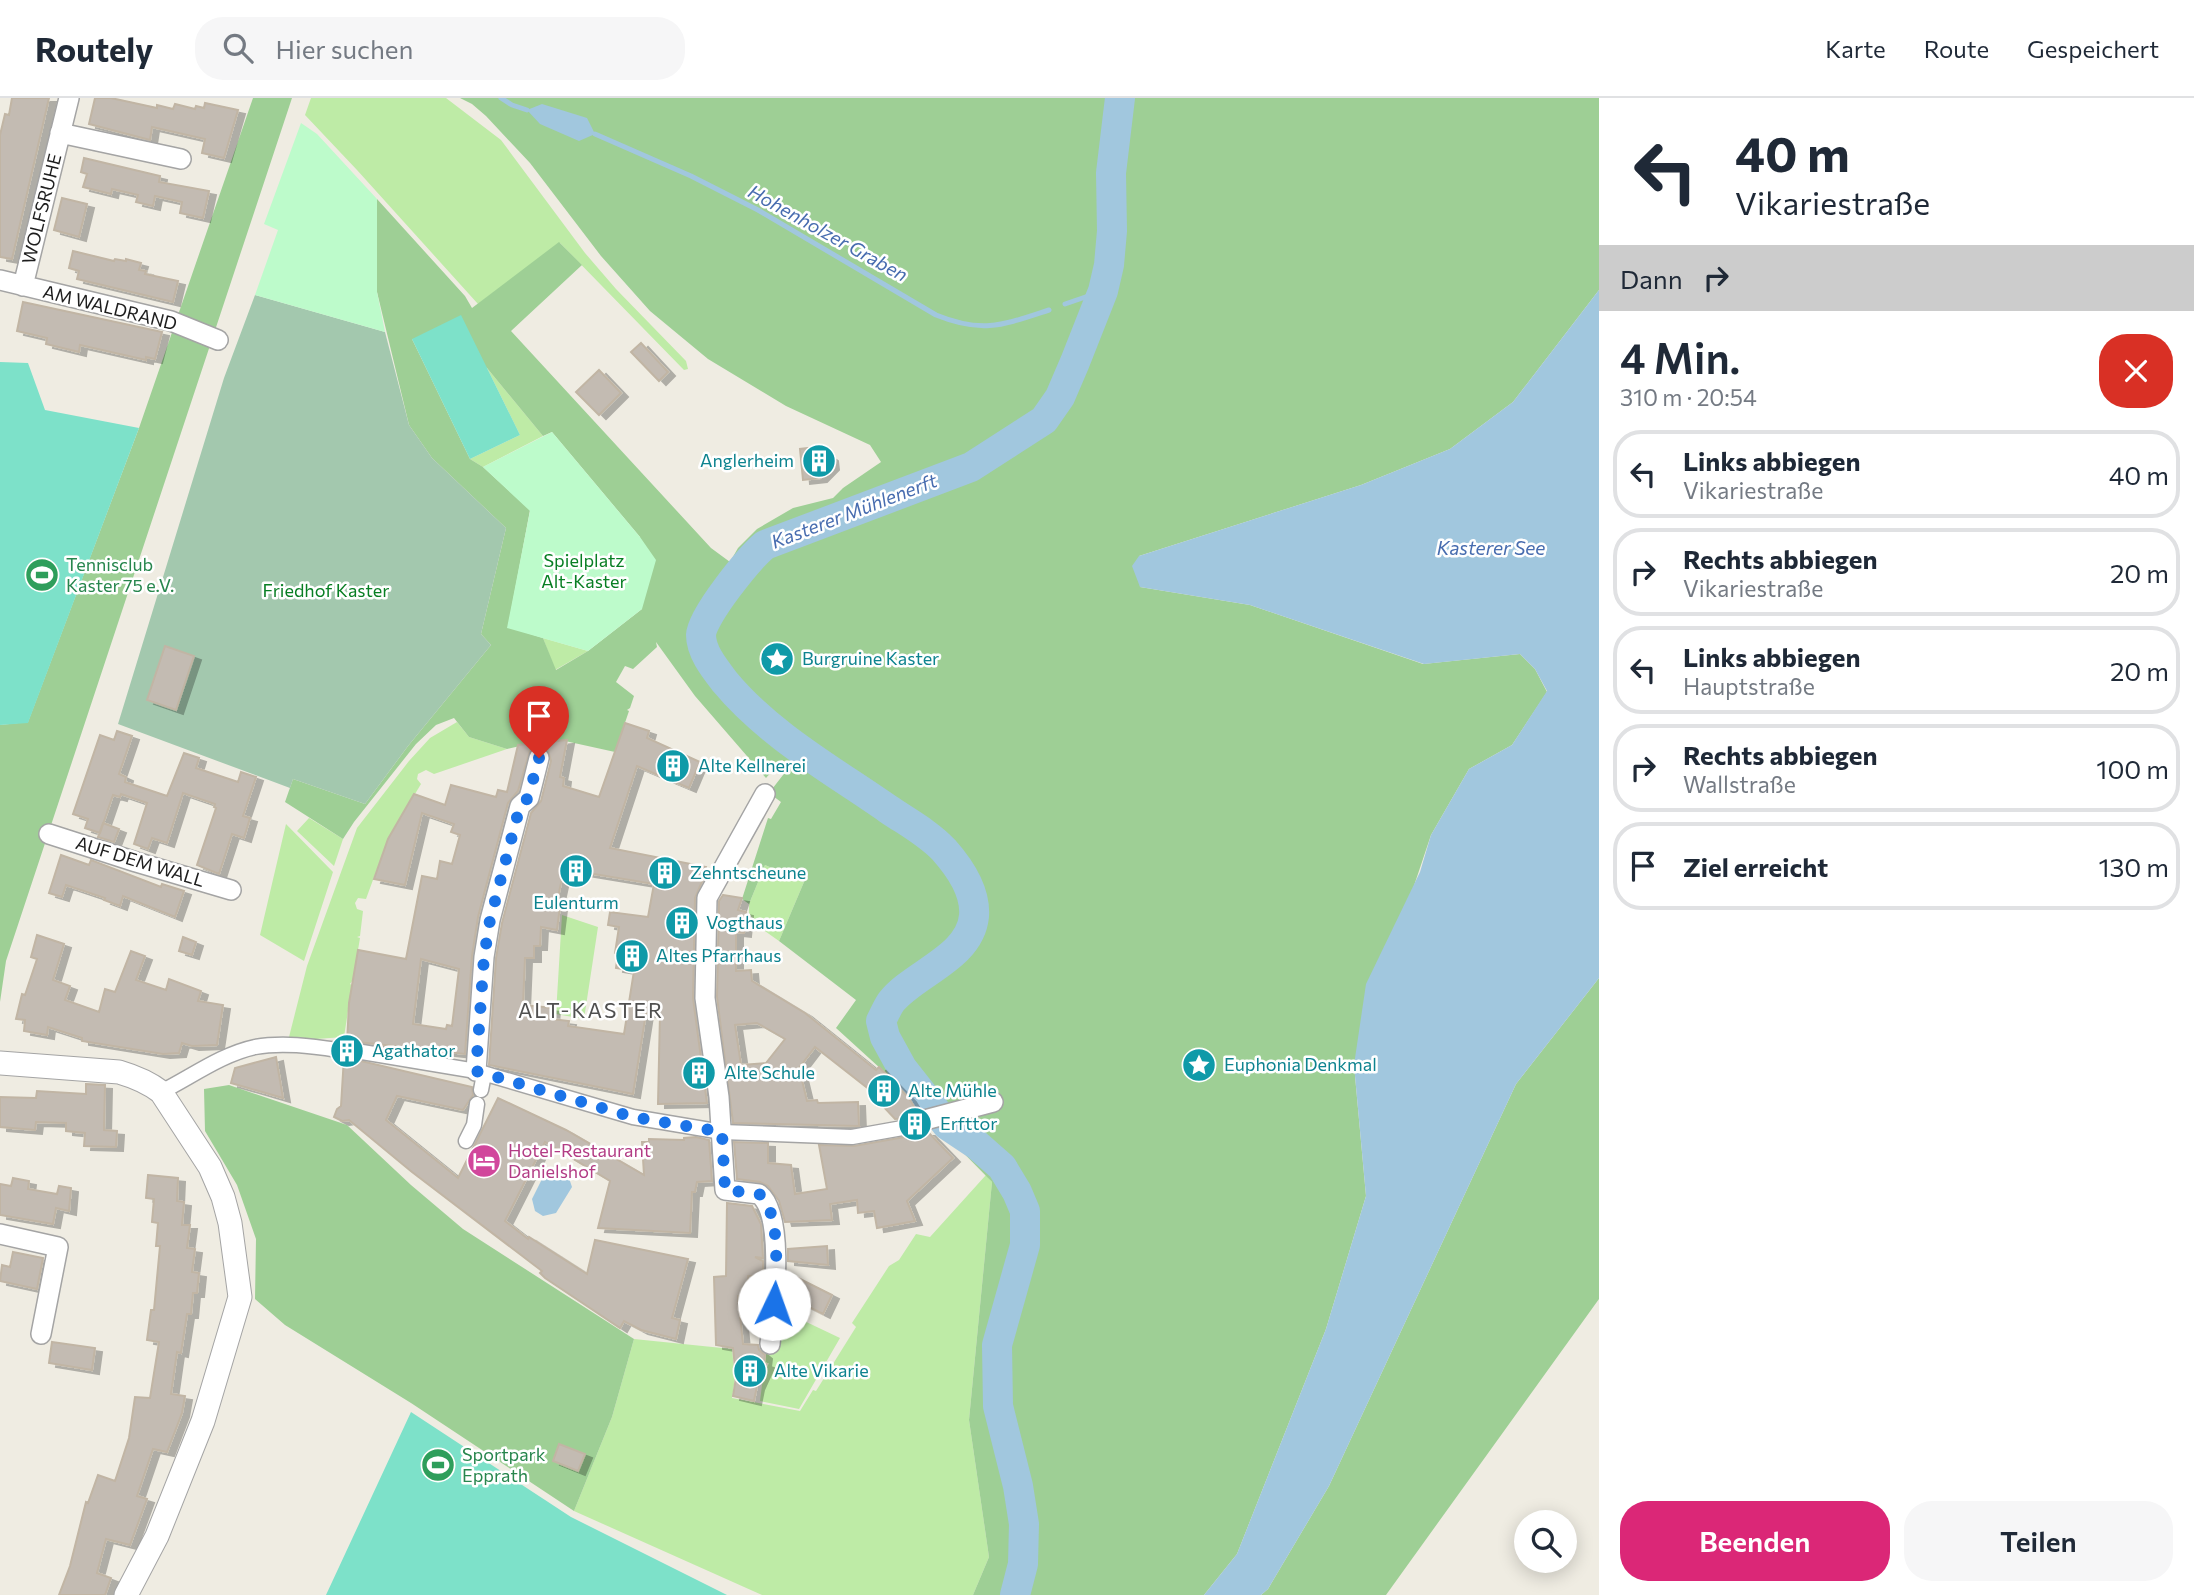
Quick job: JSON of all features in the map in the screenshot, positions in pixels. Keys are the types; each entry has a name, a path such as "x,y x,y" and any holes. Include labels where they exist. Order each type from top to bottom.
{"street":[{"name":"WOLFSRUHE","path":"23,286 69,98"},
{"name":"WOLFSRUHE","path":"60,133 181,159"},
{"name":"AM WALDRAND","path":"0,280 171,321 218,341"},
{"path":"466,1141 474,1125 479,1085 484,957 490,920 520,806 528,798 539,758"},
{"path":"767,790 706,898 705,998 722,1132 725,1190 759,1194 769,1205 773,1226 775,1283 770,1344"},
{"name":"AUF DEM WALL","path":"50,834 231,890"},
{"path":"161,1092 232,1055 256,1047 284,1045 338,1050"},
{"path":"356,1051 479,1085 633,1117 722,1132 852,1137 993,1102"},
{"path":"0,1063 119,1072 138,1077 161,1092 210,1167 223,1197 230,1223 240,1297 203,1421 157,1536 126,1595"},
{"path":"0,1234 58,1247 41,1334"}],"green space":[{"path":"253,98 292,98 6,961 0,1002 0,725 28,722 139,428"},
{"path":"311,98 446,98 501,140 585,253 686,361 688,369 684,370 560,243 478,304 305,115"},
{"path":"460,98 1599,98 1599,290 1513,402 1450,449 1361,485 1139,556 1140,587 1250,605 1423,664 1520,654 1535,669 1547,692 1512,745 1469,769 1431,835 1354,1065 1366,1196 1326,1329 1237,1554 1204,1595 973,1595 989,1557 969,1420 992,1182 881,1069 836,1028 856,1000 779,941 804,882 765,865 749,904 742,899 768,818 771,819 781,802 769,793 790,766 782,760 766,778 695,696 656,642 657,647 633,669 625,666 616,682 634,696 627,710 629,711 615,752 565,741 507,749 469,737 454,718 436,725 416,744 343,839 285,802 293,779 365,804 408,746 491,645 481,634 506,528 432,458 409,425 377,292 377,199 465,296 472,308 559,242 582,265 511,331 711,548 730,562 738,548 757,529 793,508 833,498 881,462 870,445 786,406 708,359 650,311 601,256 530,163 472,104","holes":["412,339 487,368 543,436 552,432 640,537 642,609 588,651 556,670 543,638 508,627 530,510 483,467 470,459"]},
{"path":"301,123 317,134 377,199 377,292 385,332 255,295 278,230 264,224"},
{"name":"Friedhof Kaster","path":"255,295 385,332 409,425 432,458 506,528 481,634 491,645 408,746 365,804 293,779 290,788 118,724 224,378"},
{"path":"461,315 520,435 470,459 412,339"},
{"name":"Tennisclub Kaster 75 e.V.","path":"0,362 28,363 45,410 139,428 28,723 0,725"},
{"path":"487,368 543,436 483,467 470,459 520,435"},
{"name":"Spielplatz Alt-Kaster","path":"552,432 656,560 642,609 588,651 507,628 530,511 483,467"},
{"path":"543,638 588,651 555,670"},
{"path":"457,722 469,737 507,749 434,774 426,770 418,774 417,779 421,784 388,839 366,899 358,898 355,903 357,909 363,911 344,1037 288,1041 307,966 357,828 430,738"},
{"path":"309,818 343,839 334,866 297,831"},
{"path":"286,824 333,872 304,961 260,935"},
{"path":"765,865 804,882 779,941 762,929 749,914 749,904"},
{"path":"562,915 598,927 584,1019 556,1014"},
{"path":"1599,978 1599,1299 1386,1595 1261,1595 1268,1589 1329,1486 1516,1084"},
{"path":"229,1085 347,1125 463,1229 634,1339 612,1417 574,1511 411,1403 285,1325 255,1299 256,1239 237,1185 205,1131 204,1089"},
{"path":"986,1175 992,1182 969,1420 989,1557 973,1595 762,1595 574,1511 612,1417 634,1339 732,1349 735,1378 732,1398 800,1411 813,1390 816,1391 856,1327 852,1323 889,1266 899,1260 916,1234 930,1237"},
{"path":"779,1309 840,1338 799,1409 760,1401 767,1346"},
{"name":"Sportpark Epprath","path":"411,1412 571,1517 727,1595 326,1595"}],"water":[{"path":"542,104 587,118 595,134 579,141 540,124 527,110"},
{"name":"Kasterer See","path":"1599,290 1599,978 1516,1084 1329,1486 1268,1589 1261,1595 1204,1595 1237,1554 1326,1329 1366,1196 1354,1065 1366,984 1420,872 1431,835 1469,769 1512,745 1547,691 1535,669 1520,654 1424,664 1250,605 1140,587 1132,566 1139,556 1361,485 1450,449 1513,402"},
{"path":"556,1169 568,1175 572,1187 556,1213 543,1216 535,1211 532,1199 542,1179 545,1180 545,1172"}],"building":[{"path":"12,98 49,98 12,259 0,257 0,135 5,114 9,115"},
{"path":"95,98 111,98 157,108 157,105 173,109 175,104 195,109 196,106 204,108 205,103 238,110 224,158 202,153 205,139 152,127 150,140 89,124"},
{"path":"84,158 160,176 159,182 209,191 203,218 180,213 182,202 155,196 153,206 136,202 138,195 112,189 111,194 83,187 87,174 81,172"},
{"path":"62,198 87,204 79,237 54,230"},
{"path":"73,251 114,261 126,259 141,263 139,270 146,271 145,274 178,281 173,302 77,279 79,271 69,268"},
{"path":"23,302 162,332 155,359 146,357 146,360 80,345 79,352 46,344 47,338 17,331"},
{"path":"641,343 668,372 659,381 631,352"},
{"path":"599,370 621,393 599,415 576,392"},
{"name":"Anglerheim","path":"817,447 831,457 832,466 820,478 803,480 800,449"},
{"path":"165,646 194,656 176,710 147,700"},
{"path":"625,723 649,731 647,738 700,762 689,788 637,766 610,848 706,867 695,898 693,998 707,1103 658,1104 660,1014 646,1013 633,1094 489,1065 496,958 502,923 531,813 541,801 551,761 548,750 541,746 530,750 518,791 508,803 478,917 472,956 465,1054 358,1042 347,1044 349,1003 358,950 406,959 422,876 437,879 440,861 452,864 460,835 451,832 454,824 422,813 405,885 374,879 388,839 414,794 445,805 451,785 496,797 498,790 507,792 518,745 567,740 560,777 564,778 563,786 599,797","holes":["582,872 654,884 648,917 610,912 608,925 619,927 616,968 634,971 624,1034 568,1026 569,1021 552,1019 553,1008 523,1005 525,958 534,958 534,946 540,946 541,927 557,930 560,906 556,906 563,874 578,876","421,959 459,969 452,1026 447,1025 446,1029 413,1024"]},
{"path":"117,731 132,736 119,774 126,777 125,782 167,796 184,753 199,758 196,768 238,782 241,772 256,777 243,816 250,818 244,838 232,834 219,874 197,865 215,804 183,793 167,843 152,838 148,849 134,844 147,803 121,794 120,797 113,795 100,833 85,828 88,819 73,814 100,735 114,740"},
{"path":"103,823 119,829 114,842 98,837"},
{"path":"61,855 89,865 91,860 161,887 162,884 184,891 175,917 123,896 120,906 66,885 62,897 49,893"},
{"path":"723,895 742,898 738,910 746,912 744,933 736,932 736,971 751,970 752,981 805,1013 876,1070 879,1067 909,1098 916,1110 909,1118 895,1119 879,1102 884,1101 815,1047 799,1068 807,1101 858,1102 859,1126 733,1123 717,997 719,901","holes":["757,1023 785,1039 766,1063 741,1065 735,1025"]},
{"path":"37,935 64,944 53,980 70,986 65,1000 99,1012 105,989 115,992 131,951 145,956 136,980 166,990 169,979 201,991 198,1001 223,1005 217,1045 192,1046 182,1043 179,1053 163,1054 82,1041 82,1038 48,1027 47,1035 24,1031 25,1020 16,1019 22,994 25,995 37,959 31,957"},
{"path":"183,937 196,942 192,955 179,951"},
{"path":"276,1057 283,1098 231,1083 235,1068"},
{"path":"344,1057 472,1087 473,1095 463,1110 397,1096 386,1120 458,1178 498,1098 566,1130 644,1175 642,1142 649,1142 649,1139 684,1140 696,1137 709,1140 712,1181 697,1182 695,1192 692,1192 690,1233 598,1228 610,1181 545,1142 505,1221 528,1239 529,1237 587,1274 595,1240 688,1259 672,1318 680,1320 676,1339 641,1330 624,1321 620,1328 545,1278 540,1273 542,1271 412,1172 349,1120 342,1121 334,1117 341,1106"},
{"path":"86,1084 105,1085 104,1130 117,1131 116,1147 84,1146 85,1133 66,1131 66,1123 36,1122 35,1130 0,1127 0,1097 36,1098 37,1091 86,1094"},
{"path":"916,1132 928,1132 953,1158 907,1201 915,1221 877,1228 874,1211 858,1213 857,1200 830,1204 832,1220 785,1222 779,1201 768,1186 760,1182 737,1179 734,1142 768,1143 768,1163 791,1165 795,1194 827,1189 819,1145 854,1146 910,1136"},
{"path":"148,1175 178,1178 177,1201 184,1202 182,1225 190,1225 187,1248 195,1249 192,1272 199,1273 191,1314 187,1314 181,1353 177,1352 171,1394 185,1396 182,1413 167,1452 153,1449 137,1496 147,1499 130,1545 106,1539 97,1573 111,1578 105,1595 59,1595 70,1566 86,1502 88,1503 98,1475 115,1481 129,1438 135,1397 150,1398 159,1342 147,1340 151,1310 154,1310 160,1246 156,1246 158,1223 152,1222 154,1199 146,1198"},
{"path":"13,1178 29,1181 28,1189 57,1194 59,1186 71,1188 69,1211 56,1208 53,1224 0,1215 0,1184 11,1186"},
{"path":"727,1203 752,1206 761,1224 763,1258 755,1257 763,1261 763,1276 748,1276 749,1296 738,1296 743,1344 758,1345 765,1355 764,1363 767,1364 757,1386 754,1401 733,1396 736,1378 733,1348 716,1345 714,1277 726,1276"},
{"path":"827,1246 828,1265 788,1261 788,1249"},
{"path":"13,1252 43,1258 37,1289 0,1281 2,1265 10,1267"},
{"path":"788,1273 832,1295 823,1314 787,1296"},
{"path":"52,1342 95,1348 92,1370 49,1363"},
{"path":"559,1444 585,1454 578,1471 553,1461"}],"waterway":[{"name":"Hohenholzer Graben","path":"501,98 527,110"},
{"name":"Kasterer Mühlenerft","path":"1015,1595 1023,1564 1024,1524 1018,1486 998,1406 997,1345 1025,1245 1025,1211 1002,1167 977,1145 947,1125 902,1068 885,1037 881,1021 891,1002 901,992 940,964 963,943 974,916 970,889 956,864 931,838 802,751 761,719 725,682 709,660 701,635 703,626 717,602 765,545 971,467 1044,420 1060,397 1103,291 1112,231 1111,173 1120,98"},
{"name":"Hohenholzer Graben","path":"595,134 691,176 758,210 936,315 980,326 1019,320 1049,310"},
{"name":"Hohenholzer Graben","path":"1065,304 1103,291"}],"place":[{"name":"Anglerheim","path":"819,461"},
{"name":"Tennisclub Kaster 75 e.V.","path":"42,575"},
{"name":"Burgruine Kaster","path":"777,659"},
{"name":"Alte Kellnerei","path":"673,766"},
{"name":"Eulenturm","path":"576,871"},
{"name":"Zehntscheune","path":"665,873"},
{"name":"Vogthaus","path":"682,923"},
{"name":"Altes Pfarrhaus","path":"632,956"},
{"name":"Agathator","path":"347,1051"},
{"name":"Euphonia Denkmal","path":"1199,1065"},
{"name":"Alte Schule","path":"699,1073"},
{"name":"Alte Mühle","path":"884,1091"},
{"name":"Erfttor","path":"915,1124"},
{"name":"Hotel-Restaurant Danielshof","path":"484,1161"},
{"name":"Alte Vikarie","path":"750,1371"},
{"name":"Sportpark Epprath","path":"438,1465"}],"district":[{"name":"ALT-KASTER","path":"591,1011"}],"route":[{"path":"539,758 528,798 520,806 490,920 484,957 476,1071 633,1117 722,1132 725,1190 759,1194 769,1205 775,1251 774,1304"}]}
